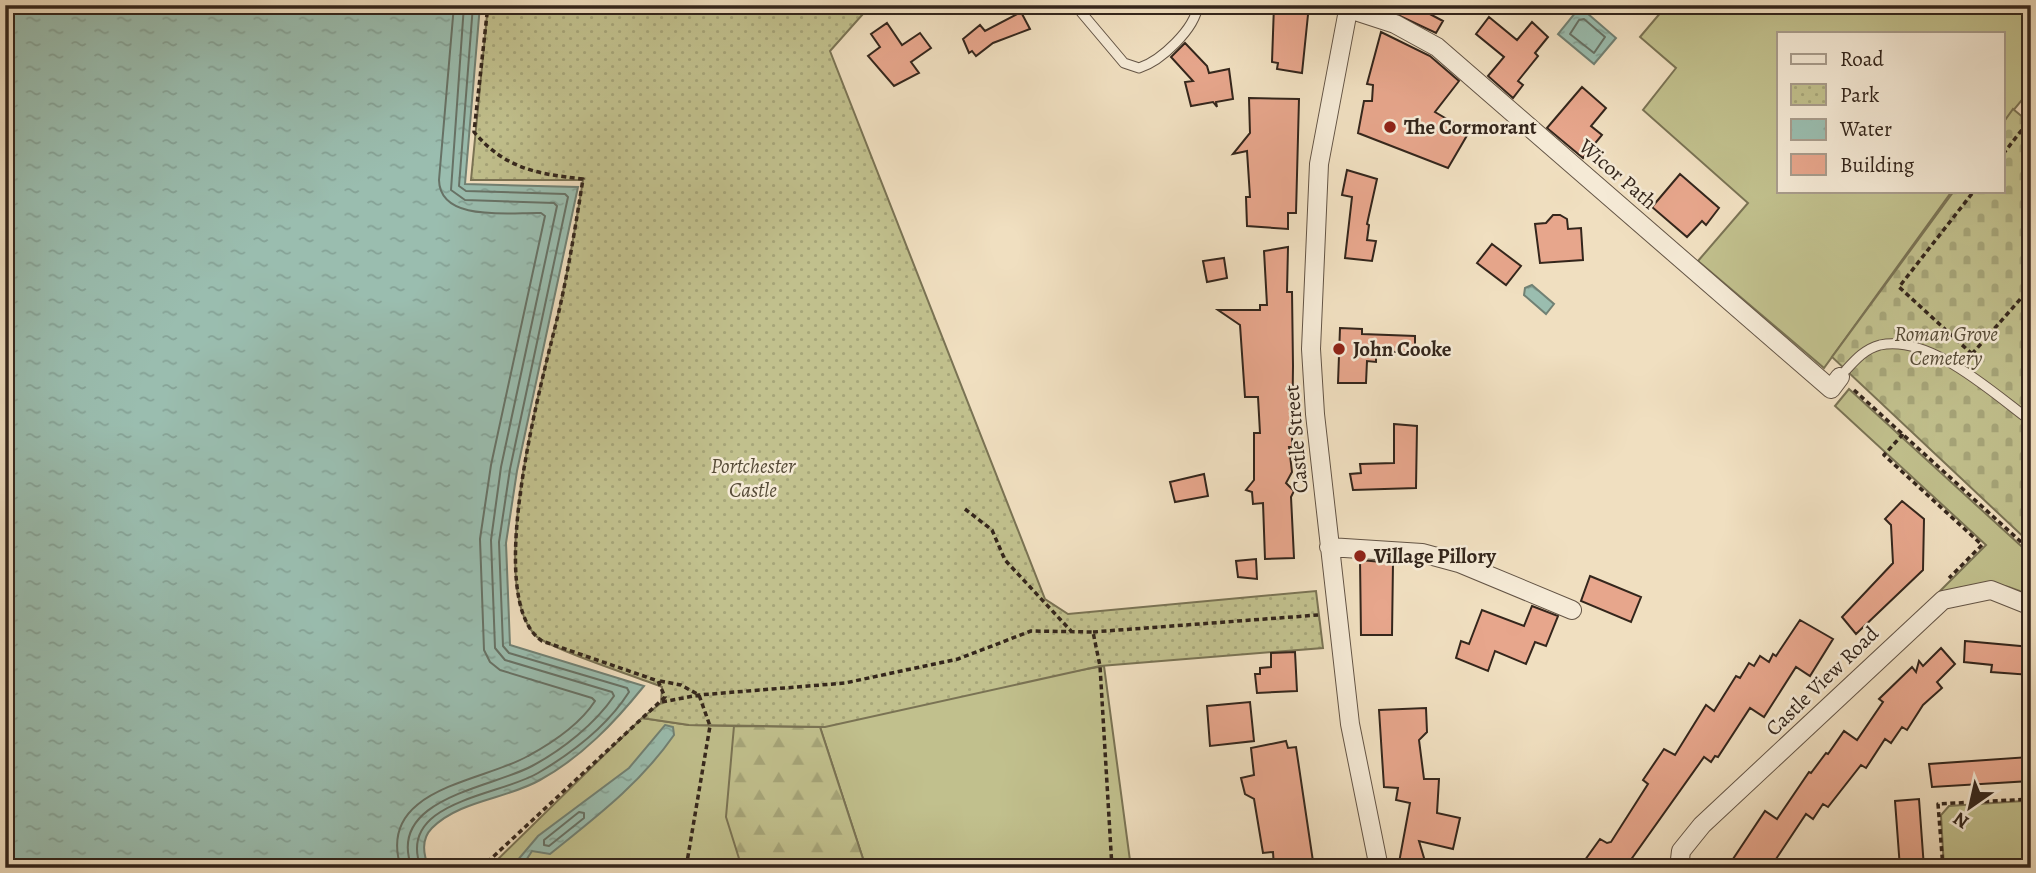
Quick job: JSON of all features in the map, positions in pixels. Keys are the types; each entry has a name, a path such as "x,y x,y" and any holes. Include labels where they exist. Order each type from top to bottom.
{"street":[{"name":"Wicor Path","path":"1350,6 1387,21 1437,47 1831,389 1843,374"},
{"name":"Castle Street","path":"1350,6 1319,164 1312,311 1315,414 1350,724 1380,868"},
{"path":"1329,547 1422,553 1459,563 1572,610"},
{"name":"Castle View Road","path":"1679,868 1681,851 1702,825 1943,600 1990,590 2031,606"}],"lane":[{"path":"1081,12 1124,63 1139,68 1158,59 1175,41 1192,22 1198,5"},
{"path":"1843,374 1860,355 1879,345 1895,344 1918,349 1959,369 2031,421"}],"path":[{"path":"488,5 474,132 506,160 535,174 583,179 559,309 536,403 515,537 521,608 528,626 542,641 659,681 681,684 699,695 709,726 686,868"},
{"path":"2004,153 2028,122"},
{"path":"1972,354 1899,287 1973,192"},
{"path":"1959,369 2031,287"},
{"path":"1843,374 1903,434 2031,551"},
{"path":"1903,434 1884,455 1982,545 1946,581"},
{"path":"965,509 992,530 1005,561 1071,631"},
{"path":"661,702 699,695 845,682 958,659 1031,631 1093,632 1337,614"},
{"path":"1093,632 1100,666 1112,868"},
{"path":"481,868 661,702 664,697 659,681"},
{"path":"1943,868 1938,804 2031,799"}],"green space":[{"name":"Portchester Castle","path":"488,5 871,5 830,51 1045,599 1068,614 1316,591 1323,648 1100,666 825,727 689,725 642,718 661,703 662,687 543,641 535,635 521,608 515,571 516,526 522,478 566,278 583,180 471,180"},
{"path":"1667,5 2031,5 2031,89 2004,122 2004,32 1777,32 1777,192 1951,192 1824,368 1698,261 1748,203 1643,110 1676,68 1640,37"},
{"name":"Roman Grove Cemetery","path":"2013,109 2031,124 2031,544 1832,357 1953,192 2004,192 2004,122"},
{"path":"1849,389 2031,555 2031,597 1995,584 1971,585 1935,596 1986,545 1835,406"},
{"path":"1104,666 1131,868 1032,868 1029,863 980,868 866,868 820,727 1000,684"},
{"path":"642,718 689,725 734,726 864,868 489,868"},
{"path":"734,726 820,727 866,868 742,868 726,817"},
{"path":"2023,801 2031,809 2031,868 1944,868 1941,815 1949,806"}],"water":[{"path":"5,5 480,5 465,184 578,187 517,471 506,543 510,645 644,686 597,738 570,761 527,786 456,811 432,828 428,832 424,847 429,868 5,868"},
{"path":"1580,7 1616,38 1594,64 1558,34"},
{"path":"1532,285 1554,304 1546,314 1524,295 1525,288"},
{"path":"665,725 673,727 674,735 647,769 616,799 550,854 532,851 521,868 511,868 538,836 629,768"}],"building":[{"path":"1274,5 1309,5 1302,73 1277,69 1278,63 1272,62"},
{"path":"1388,5 1413,5 1443,21 1436,33 1387,10"},
{"path":"1021,12 1030,29 993,43 976,56 972,51 969,53 963,39 980,25 985,31"},
{"path":"1489,17 1517,40 1532,22 1548,37 1535,53 1538,56 1518,81 1523,85 1513,98 1488,76 1504,57 1476,34"},
{"path":"887,23 902,45 920,33 931,48 911,62 919,73 894,86 868,56 880,47 871,34"},
{"path":"1381,32 1430,56 1459,81 1435,112 1469,132 1448,168 1358,133 1364,101 1372,101 1373,85 1367,84"},
{"path":"1185,43 1207,66 1209,73 1229,69 1233,99 1216,102 1217,107 1213,102 1191,106 1185,82 1193,81 1171,57"},
{"path":"1582,87 1606,108 1591,126 1602,135 1583,158 1547,128"},
{"path":"1249,98 1299,99 1296,213 1288,213 1288,229 1247,226 1246,197 1250,197 1247,151 1233,154 1250,133"},
{"path":"1347,170 1377,179 1367,224 1367,240 1376,241 1372,261 1345,258 1352,197 1342,195"},
{"path":"1680,174 1719,208 1706,225 1702,221 1687,237 1652,207"},
{"path":"1553,215 1567,219 1568,229 1581,228 1583,260 1540,263 1535,224 1546,223"},
{"path":"1492,244 1521,266 1506,285 1477,263"},
{"path":"1288,247 1287,292 1292,292 1293,366 1292,447 1289,447 1292,472 1286,483 1294,491 1291,497 1294,558 1265,559 1263,503 1253,504 1252,492 1246,490 1254,480 1254,433 1260,433 1258,397 1245,397 1240,325 1218,310 1260,310 1260,305 1267,305 1264,251"},
{"path":"1224,258 1227,278 1207,282 1203,261"},
{"path":"1340,328 1362,329 1362,334 1415,336 1415,353 1376,351 1376,362 1367,361 1366,383 1338,383"},
{"path":"1394,424 1417,426 1416,488 1353,490 1350,474 1361,473 1360,464 1394,463"},
{"path":"1204,474 1208,496 1175,502 1170,482"},
{"path":"1902,501 1924,519 1923,570 1856,634 1842,617 1893,563 1891,525 1885,519"},
{"path":"1256,559 1257,579 1238,577 1236,561"},
{"path":"1360,560 1393,563 1392,635 1361,635"},
{"path":"1590,576 1641,597 1631,622 1581,601"},
{"path":"1532,606 1558,616 1546,646 1535,642 1526,664 1495,651 1488,671 1456,658 1461,641 1469,644 1482,610 1524,626"},
{"path":"1800,620 1833,639 1810,676 1796,667 1764,717 1750,708 1718,757 1715,756 1711,762 1704,757 1625,868 1597,868 1585,860 1600,839 1611,842 1648,784 1643,780 1664,749 1675,755 1706,705 1714,711 1736,676 1740,678 1749,663 1754,666 1760,656 1769,662 1773,654 1776,656"},
{"path":"1965,641 2031,647 2031,675 1991,672 1992,665 1964,662"},
{"path":"1941,648 1955,664 1937,682 1942,688 1923,705 1907,730 1902,727 1891,743 1885,739 1866,768 1861,765 1828,807 1823,804 1813,819 1806,814 1770,868 1727,868 1765,811 1777,819 1809,772 1811,773 1826,753 1828,754 1844,731 1857,740 1883,702 1879,699 1912,667 1916,672 1919,661 1923,666"},
{"path":"1295,652 1297,691 1257,693 1255,674 1260,674 1260,668 1271,667 1271,653"},
{"path":"1250,702 1254,741 1210,746 1207,706"},
{"path":"1426,708 1427,732 1419,740 1424,779 1439,779 1437,813 1460,818 1453,849 1419,841 1427,868 1398,868 1410,803 1396,800 1398,788 1384,787 1379,710"},
{"path":"1286,741 1288,748 1296,747 1314,868 1274,868 1273,852 1263,853 1254,799 1245,794 1241,778 1254,775 1251,748"},
{"path":"2029,757 2030,781 1932,787 1929,764"},
{"path":"1919,799 1924,868 1900,868 1895,801"}],"place":[{"name":"The Cormorant","path":"1390,127"},
{"name":"John Cooke","path":"1339,349"},
{"name":"Village Pillory","path":"1360,556"}]}
